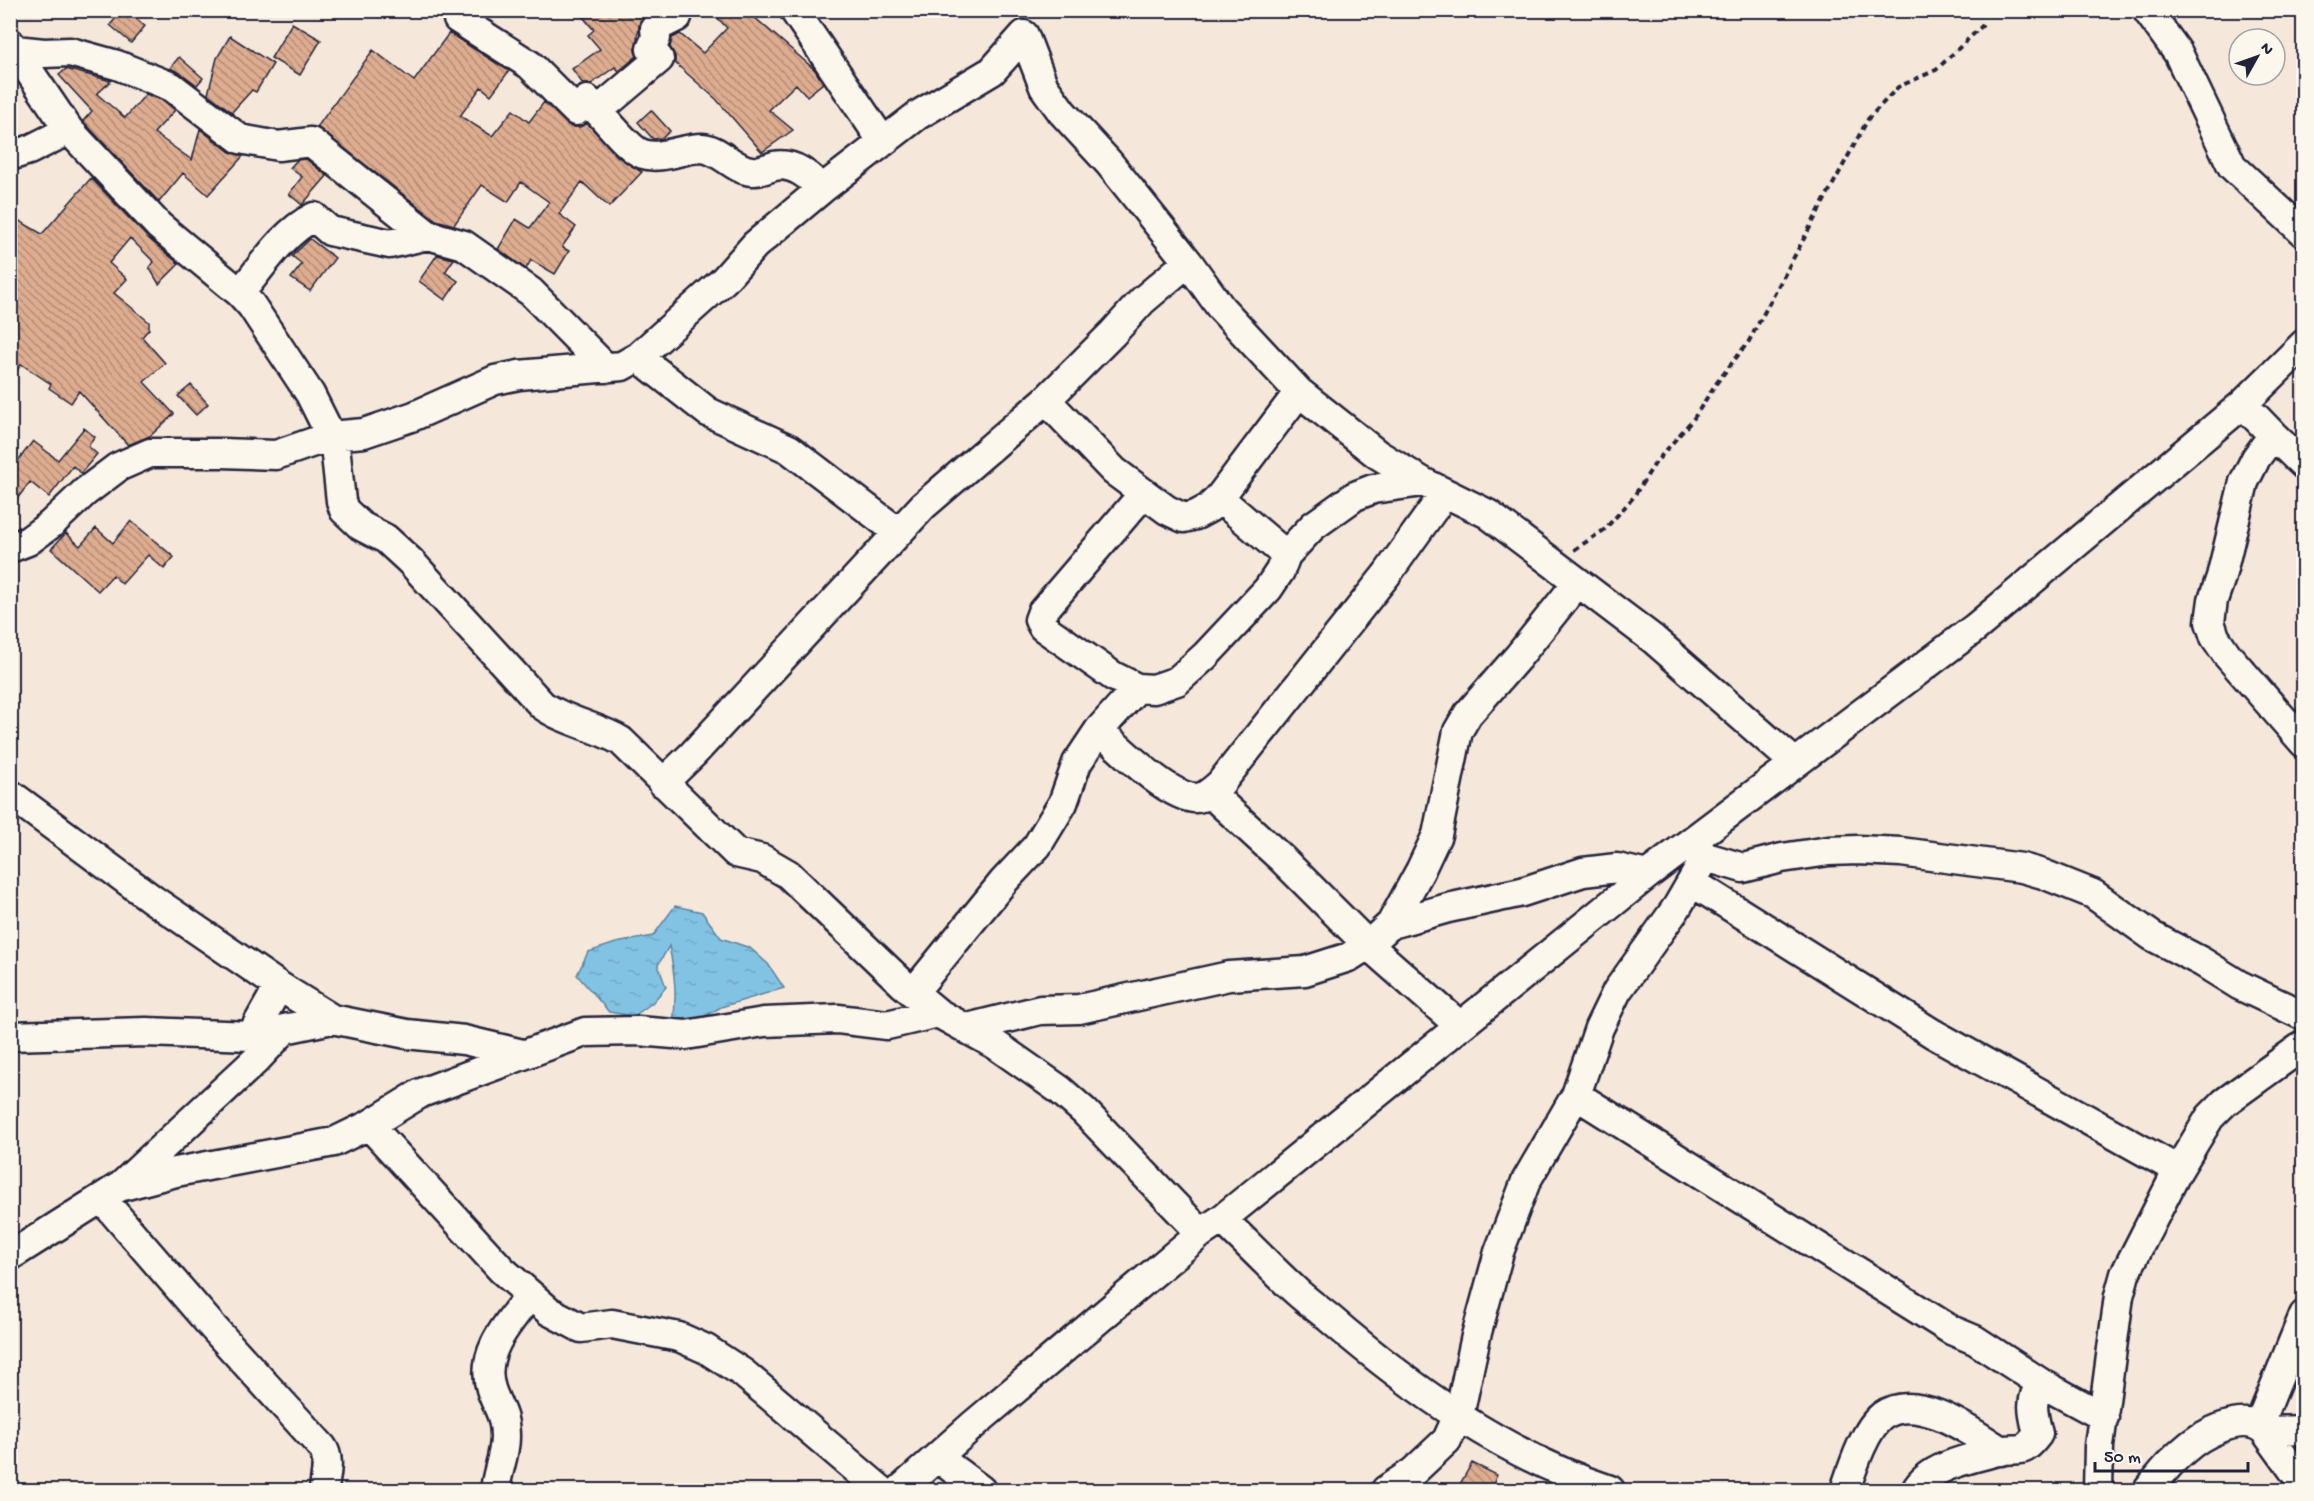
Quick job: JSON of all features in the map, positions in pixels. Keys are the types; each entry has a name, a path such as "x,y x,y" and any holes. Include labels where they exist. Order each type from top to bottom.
{"street":[{"path":"601,112 606,104 659,59 651,49 656,38 655,28 677,17 673,10"},
{"path":"794,10 883,142"},
{"path":"2147,10 2178,53 2232,166 2304,232"},
{"path":"460,13 530,65 576,111 587,100 601,112 621,138 642,154 660,155 704,148 752,172 779,165 798,169 822,189"},
{"path":"16,539 51,524 85,492 111,472 150,453 276,455 331,436 364,433 414,416 495,380 519,375 622,366 638,357 724,280 756,245 822,189 918,115 992,71 1024,34 1044,87 1188,262 1221,308 1299,392 1377,454 1434,487 1488,514 1653,639 1795,763"},
{"path":"13,47 69,130 159,226 240,293 262,321 279,351 310,394 331,436 335,446 344,510 361,526 386,538 410,561 542,705 555,714 599,729 621,741 736,853 762,859 793,879 913,993 938,1013 996,1045 1059,1090 1211,1226 1298,1293 1394,1372 1458,1417 1509,1447 1575,1478 1610,1491"},
{"path":"13,47 44,53 70,52 117,65 172,87 240,139 278,146 311,142 428,235 464,245 531,292 606,368"},
{"path":"10,156 29,150 69,130"},
{"path":"240,293 278,247 303,222 314,217 330,231 390,244 428,235"},
{"path":"663,783 693,754 923,506 1046,400 1142,301 1188,262"},
{"path":"900,1491 937,1457 1211,1226 1647,875 1699,849 1795,763 1975,628 2244,404 2304,344"},
{"path":"638,357 708,412 789,449 898,532"},
{"path":"1046,400 1114,471 1167,510 1184,518 1209,508 1219,498 1299,392"},
{"path":"2244,404 2304,465"},
{"path":"2272,435 2256,458 2244,482 2221,577 2213,600 2210,622 2215,637 2228,656 2304,743"},
{"path":"1144,493 1042,612 1040,620 1043,627 1113,676 1137,688 1154,689 1177,681 1205,656 1268,590 1280,571 1286,555 1313,525 1355,496 1391,485 1434,487"},
{"path":"1099,730 1149,774 1180,795 1198,798 1210,793 1220,784 1387,574 1434,487"},
{"path":"1219,498 1286,555"},
{"path":"967,1028 1040,1010 1079,1009 1229,976 1305,971 1349,957 1368,945 1391,924 1420,872 1437,835 1458,731 1468,714 1518,657 1578,582"},
{"path":"913,993 1004,882 1037,846 1063,803 1077,763 1099,730 1137,688"},
{"path":"1210,793 1282,859 1368,945 1460,1026"},
{"path":"10,794 152,899 279,986 332,1019 407,1034 464,1040 524,1054"},
{"path":"1386,1491 1413,1472 1447,1440 1458,1417 1476,1336 1507,1228 1526,1181 1576,1095 1599,1028 1617,991 1693,883 1699,849"},
{"path":"1699,849 1743,868 1782,858 1829,851 1858,850 1901,852 2022,868 2093,894 2152,936 2239,985 2304,1016"},
{"path":"1391,924 1448,908 1522,892 1583,872 1617,868 1647,875"},
{"path":"1693,883 1932,1033 2178,1170"},
{"path":"251,1036 279,986"},
{"path":"110,1193 176,1172 334,1142 369,1125 421,1093 585,1032 638,1031 686,1035 764,1022 838,1019 887,1025 938,1013"},
{"path":"10,1036 146,1032 251,1036 332,1019"},
{"path":"11,1255 110,1193 256,1060 284,1030"},
{"path":"2098,1491 2099,1446 2119,1296 2125,1274 2178,1170 2210,1117 2225,1102 2304,1045"},
{"path":"1576,1095 1942,1325 1975,1340 2041,1383 2104,1417"},
{"path":"369,1125 502,1269 549,1311 581,1328 612,1324 679,1337 706,1349 743,1373 881,1491"},
{"path":"110,1193 322,1447 327,1461 324,1491"},
{"path":"495,1491 505,1450 505,1435 503,1414 490,1388 491,1358 498,1337 530,1295"},
{"path":"2262,1428 2304,1315"},
{"path":"1916,1491 1920,1483 1933,1471 2001,1451 2016,1452 2030,1445 2038,1434 2032,1410 2033,1395 2041,1383"},
{"path":"1845,1491 1860,1449 1881,1417 1893,1410 1921,1409 1945,1416 2001,1451"},
{"path":"2148,1491 2182,1451 2201,1438 2242,1422 2262,1428 2304,1430"},
{"path":"2262,1428 2304,1485"},
{"path":"937,1457 981,1491"}],"path":[{"path":"1554,564 1604,530 1632,499 1656,462 1694,418 1715,385 1749,340 1868,119 1898,87 1936,70 1983,25"}],"water":[{"path":"675,906 702,912 721,938 750,948 768,964 784,988 721,1007 697,1021 673,1024 675,985 669,946 658,965 666,987 652,1003 634,1016 609,1012 577,975 588,952 616,943 653,936"}],"building":[{"path":"123,10 145,26 131,43 110,25"},
{"path":"577,10 653,11 640,21 635,50 637,56 619,71 615,67 591,84 583,84 572,69 600,49 588,35 594,30"},
{"path":"710,10 746,10 815,70 823,83 807,96 796,84 769,110 793,130 762,152 716,99 675,63 675,56 670,47 672,38 680,34 703,53 727,28"},
{"path":"292,23 321,40 300,75 271,58"},
{"path":"449,33 509,71 491,95 481,87 460,116 492,136 513,110 529,122 544,102 571,127 580,127 587,123 618,157 642,172 609,207 582,182 559,214 576,227 562,247 569,251 555,274 531,260 526,269 498,249 516,219 530,228 549,202 521,182 508,202 482,185 454,225 436,220 317,127 373,50 414,81"},
{"path":"230,36 273,64 256,92 252,90 232,112 208,94 217,58"},
{"path":"179,57 203,78 197,85 170,68"},
{"path":"66,69 111,81 97,94 125,118 146,94 164,101 175,110 154,133 192,160 200,129 230,152 243,156 208,195 183,173 159,202 83,121 92,111 59,75"},
{"path":"651,110 670,131 662,138 653,139 638,122"},
{"path":"306,159 327,176 302,205 289,194 302,177 290,168 297,160"},
{"path":"91,178 147,237 179,264 159,284 149,267 154,262 130,238 109,263 127,279 114,293 149,322 149,329 142,337 165,363 144,382 174,414 150,436 128,445 79,391 71,403 49,388 51,384 21,364 10,381 10,233 18,220 42,234"},
{"path":"310,239 335,258 310,291 291,278 302,264 292,256"},
{"path":"437,255 454,259 445,272 458,281 445,300 419,281"},
{"path":"191,385 208,404 196,415 178,396"},
{"path":"84,428 95,437 88,446 97,454 81,473 73,466 49,497 30,482 10,508 10,471 33,441 58,460"},
{"path":"131,521 174,557 164,569 148,555 122,584 113,575 98,591 51,549 66,533 80,546 96,528 113,543"},
{"path":"1472,1463 1497,1475 1490,1491 1456,1491"}]}
